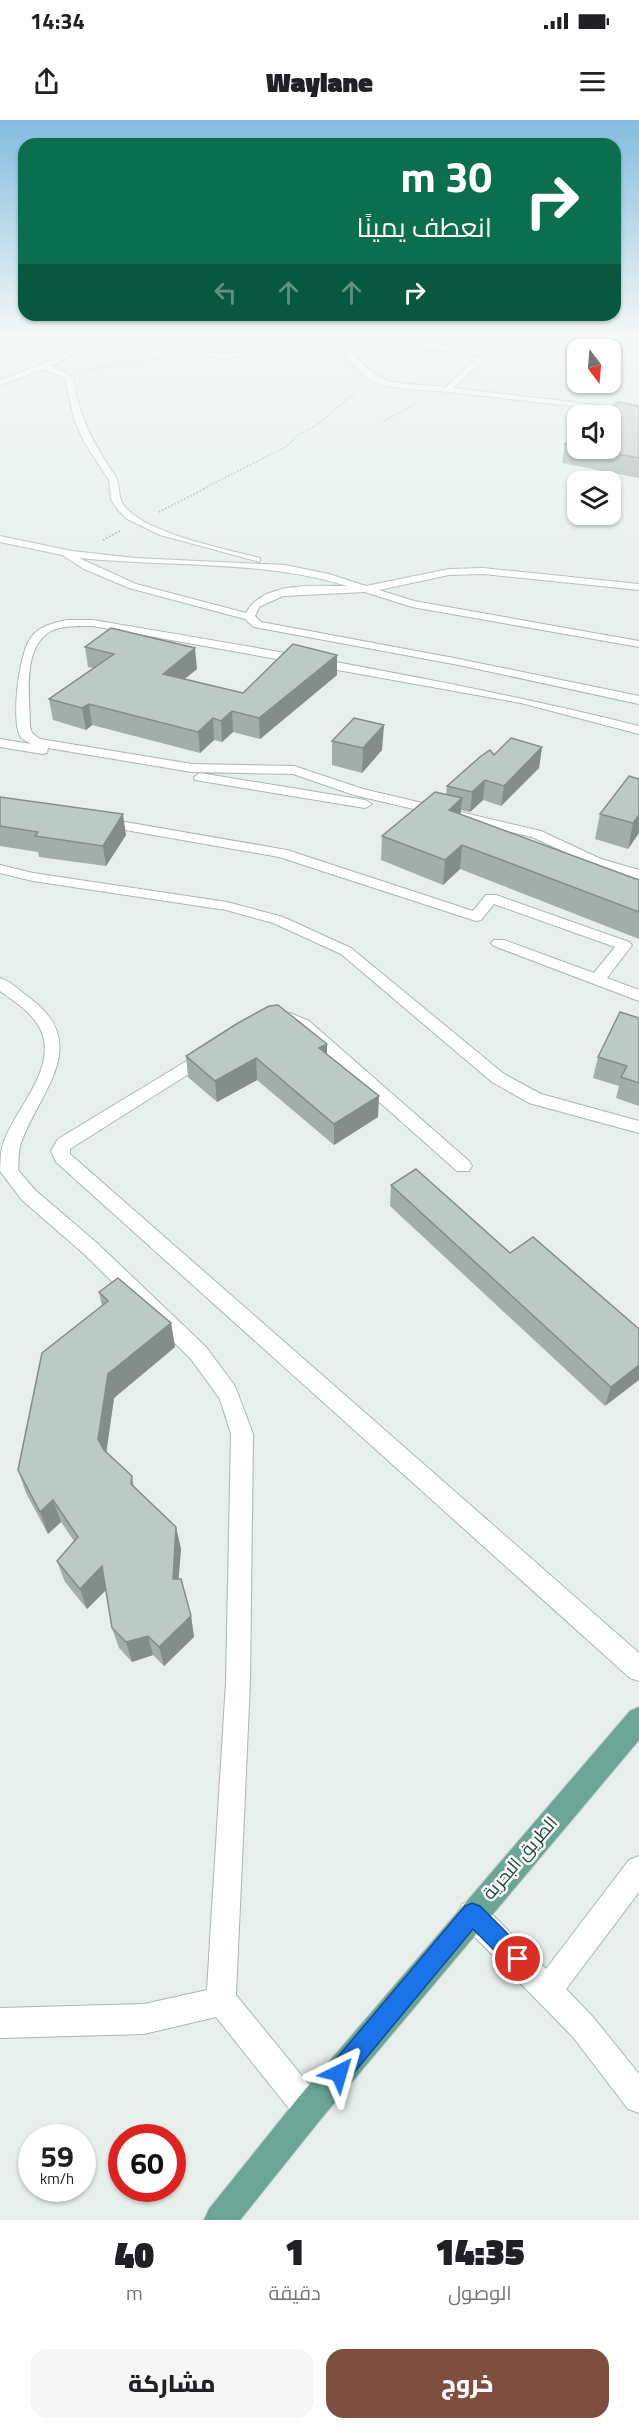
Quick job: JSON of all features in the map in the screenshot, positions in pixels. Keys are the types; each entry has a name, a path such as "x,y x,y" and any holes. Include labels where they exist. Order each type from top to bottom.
{"main road":[{"name":"الطريق البحرية","path":"220,2220 309,2109 472,1914 639,1720"}],"street":[{"path":"84,434 87,442 113,478 114,498 125,513 139,523 184,539 368,589 412,604 639,644"},
{"path":"0,538 67,553 186,564 285,568"},
{"path":"67,553 98,574 120,583 249,617 258,625 459,662 639,700"},
{"path":"249,617 257,603 276,594 368,589 429,575 470,571 639,587"},
{"path":"639,730 551,706 414,682 309,660 93,623 68,623 49,627 32,641 24,662 24,727 26,735 36,742 192,768 294,770 359,792 513,830 536,832 564,843 591,859 639,875"},
{"path":"0,743 412,812 463,824 519,844"},
{"path":"82,819 282,853 476,916 491,898 624,945 597,980"},
{"path":"553,856 639,887"},
{"path":"0,869 44,879 227,906 278,920 346,951 498,1078 535,1099 639,1127"},
{"path":"499,943 639,996"},
{"path":"0,983 33,1007 46,1030 48,1041 33,1082 8,1127 4,1142 9,1171 40,1204 194,1348 225,1387 235,1408 242,1434 238,1682 221,2001 248,2030 309,2109"},
{"path":"258,1023 273,1018 290,1018 303,1025 463,1166"},
{"path":"219,1047 64,1144 60,1152 62,1157 639,1669"},
{"path":"548,1989 639,1870"},
{"path":"472,1914 583,2027 639,2098"},
{"path":"0,2023 144,2019 221,2001"}],"path":[{"path":"67,553 139,523 289,445 300,434"}],"building":[{"path":"621,434 639,434 639,458 621,454"},
{"path":"111,628 195,648 163,674 243,693 293,644 337,655 259,718 232,711 221,721 213,718 198,732 89,704 82,708 49,699 114,654 85,647"},
{"path":"354,718 384,725 363,748 332,741"},
{"path":"511,738 542,747 504,786 485,780 472,792 447,786 481,756 490,750 494,755"},
{"path":"629,776 639,779 639,815 633,823 600,814"},
{"path":"435,792 462,798 449,810 639,880 639,912 462,845 445,860 382,836"},
{"path":"0,797 123,814 103,846 35,836 38,832 0,826"},
{"path":"278,1005 327,1044 319,1048 379,1096 334,1124 256,1058 215,1081 186,1056 238,1023 269,1006"},
{"path":"620,1012 639,1018 639,1083 621,1077 627,1066 598,1057"},
{"path":"416,1169 510,1253 533,1237 639,1329 639,1365 611,1387 391,1185"},
{"path":"118,1278 171,1323 108,1374 98,1439 104,1450 132,1476 131,1484 176,1527 173,1579 181,1579 191,1616 159,1647 148,1636 126,1642 112,1628 102,1566 80,1589 57,1561 78,1537 53,1500 40,1512 18,1470 42,1353 108,1301 99,1292"}],"route":[{"path":"339,2073 472,1914 518,1959"}]}
